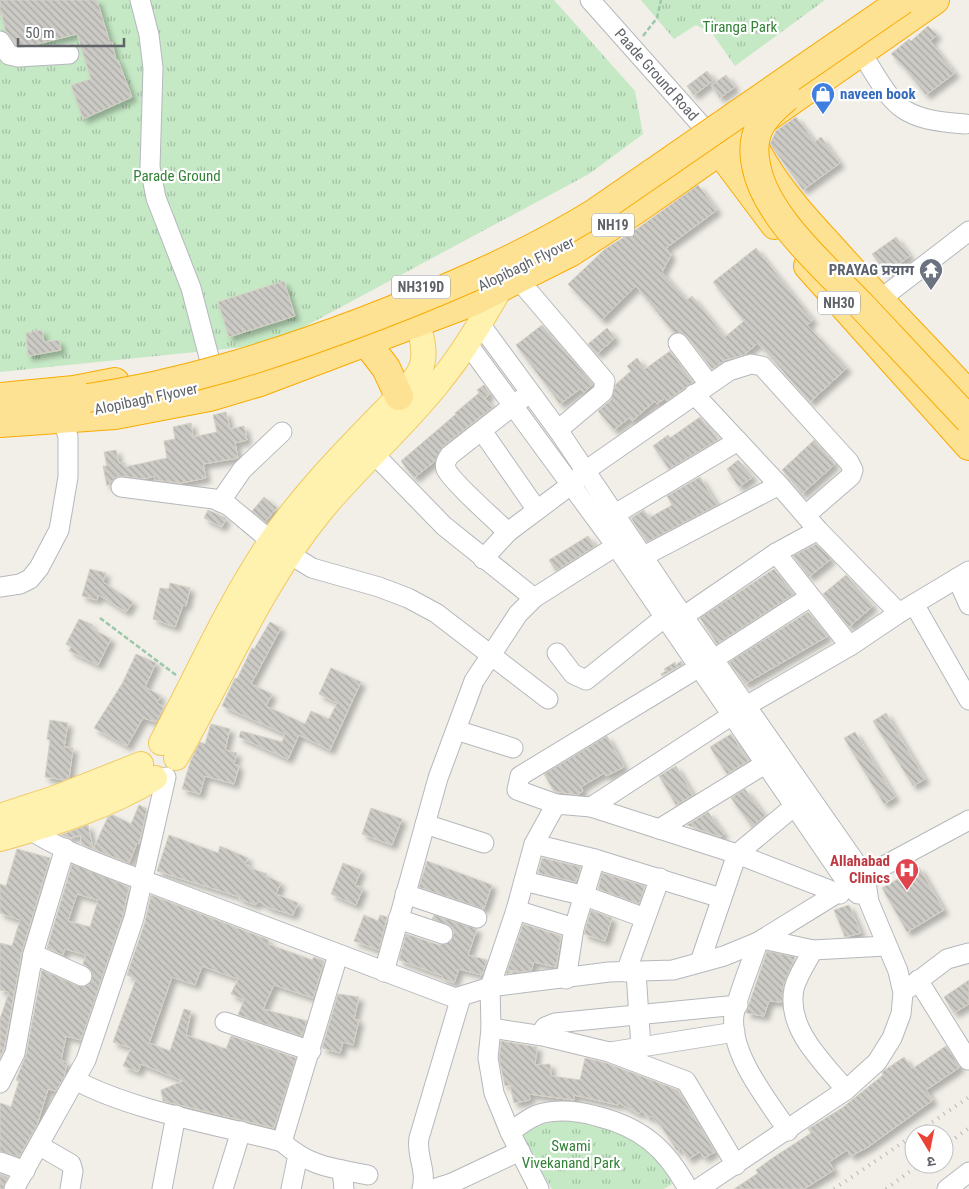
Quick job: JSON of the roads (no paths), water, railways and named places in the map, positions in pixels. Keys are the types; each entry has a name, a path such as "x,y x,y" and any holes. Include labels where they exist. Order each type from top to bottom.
{"highway":[{"path":"703,127 882,0"},
{"name":"Alopibagh Flyover","path":"76,405 183,381 242,364 309,342 486,272 546,242 593,214 903,0"},
{"name":"Alopibagh Flyover","path":"76,405 168,396 247,376 373,331 481,287 554,253 591,230 790,94 922,0"},
{"path":"719,152 936,0"},
{"path":"790,94 765,115 756,133 755,164 765,192 801,241 969,420"},
{"name":"NH30","path":"731,108 782,192 878,301 968,391"},
{"name":"NH319D","path":"0,423 76,405 110,382 210,361 344,317 497,256 561,221 703,127"},
{"name":"Paade Ground Road","path":"703,127 719,152"},
{"name":"NH30","path":"719,152 822,284 969,446"},
{"name":"NH19","path":"509,284 589,240 719,152"},
{"name":"NH319D","path":"0,397 76,405 115,415 209,397 260,382 418,323 509,284"},
{"path":"366,342 386,368 399,396"}],"main road":[{"path":"160,764 192,686 221,654 322,511 373,453 398,430 441,380 509,284"},
{"path":"0,840 30,831 138,789 160,764 221,654 242,588 271,541 310,490 357,438 416,378 425,358 424,345 418,323"},
{"path":"425,358 451,366"},
{"path":"5,815 97,783 160,764"}],"street":[{"path":"140,0 150,35 153,68 150,166 156,198 191,288 210,361"},
{"name":"Paade Ground Road","path":"590,0 703,127"},
{"path":"0,41 9,55 18,57 69,54"},
{"path":"861,52 888,96 899,107 915,116 933,122 965,124"},
{"path":"878,301 969,231"},
{"path":"509,284 606,381 603,392 558,430"},
{"path":"473,333 529,393 558,430 578,478 616,546 665,618 706,664 739,711 765,764 801,800"},
{"path":"473,333 514,405 578,478 615,514 684,616 706,664"},
{"path":"678,343 701,389 738,442 818,530 907,608 969,700"},
{"path":"483,559 508,532 578,478 701,389 738,366 751,364 762,366 849,462 852,470 851,476 806,515"},
{"path":"937,410 968,391"},
{"path":"508,532 447,470 446,461 450,455 529,393"},
{"path":"0,587 20,584 30,579 39,568 59,530 68,476 68,436 76,405"},
{"path":"482,430 537,510"},
{"path":"220,502 242,470 282,432"},
{"path":"615,514 738,442"},
{"path":"373,453 444,526 534,598"},
{"path":"644,556 779,485"},
{"path":"121,486 176,492 220,502 229,506 271,541"},
{"path":"684,616 776,554 818,530"},
{"path":"384,972 438,778 474,681 518,614 534,598 616,546"},
{"path":"776,554 850,646"},
{"path":"291,555 312,568 379,587 408,598 436,613 548,699"},
{"path":"592,807 739,711 850,646 963,574 969,605"},
{"path":"810,597 706,664 520,776 517,790 556,804 592,807 737,854 852,886"},
{"path":"557,653 573,674 586,680 665,618"},
{"path":"698,1189 788,1131 846,1090 876,1062 892,1038 901,1014 903,993 898,971 869,902 852,886 801,800 781,753 739,711"},
{"path":"456,730 512,748"},
{"path":"14,1189 40,1146 86,1060 134,918 142,880 160,764"},
{"path":"659,829 765,764"},
{"path":"700,962 737,854 801,800"},
{"path":"540,1189 510,1132 493,1084 488,1058 491,1028 490,987 516,910 534,844 556,804"},
{"path":"5,815 30,831 65,848 142,880 454,998 490,987 631,972 674,970 761,941 852,886 969,820"},
{"path":"425,824 484,843"},
{"path":"534,844 595,859 721,898"},
{"path":"0,1083 15,1053 33,954 65,848"},
{"path":"566,979 574,928 595,859"},
{"path":"641,1047 639,1015 631,972 645,918 660,878"},
{"path":"524,881 585,896 645,918"},
{"path":"405,894 477,918"},
{"path":"424,928 435,904"},
{"path":"516,910 574,928"},
{"path":"398,919 442,934"},
{"path":"761,941 813,950 886,946"},
{"path":"761,941 734,1015 735,1032 743,1061 788,1131"},
{"path":"813,950 794,989 796,1020 801,1033 846,1090"},
{"path":"903,993 947,959 969,952"},
{"path":"33,954 82,976"},
{"path":"282,1142 311,1052 338,955"},
{"path":"918,980 968,1060"},
{"path":"422,1189 425,1171 417,1148 419,1138 461,997"},
{"path":"540,1035 546,1027 555,1023 738,1004"},
{"path":"225,1022 311,1052"},
{"path":"491,1028 540,1035 609,1052 686,1081 736,1165"},
{"path":"609,1052 735,1032"},
{"path":"75,1080 96,1091 176,1115 282,1142 298,1155 314,1164 368,1176"},
{"path":"510,1132 528,1119 558,1111 577,1111 620,1122 647,1137 666,1154 688,1189"},
{"path":"162,1189 176,1115"},
{"path":"223,1189 241,1131"},
{"path":"40,1146 71,1164 73,1171 70,1189"},
{"path":"433,1189 452,1184 520,1152"},
{"path":"291,1189 298,1155"},
{"path":"0,1162 25,1171"},
{"path":"342,1170 344,1189"},
{"path":"956,1187 969,1172"}],"railway":[{"path":"930,1124 969,1097"},
{"path":"954,1139 969,1128"},
{"path":"834,1189 904,1142"},
{"path":"886,1189 906,1174"}],"place":[{"name":"naveen book","path":"823,115"},
{"name":"PRAYAG प्रयाग","path":"931,291"},
{"name":"Allahabad Clinics","path":"907,891"}],"park label":[{"name":"Tiranga Park","path":"740,27"},
{"name":"Parade Ground","path":"177,176"},
{"name":"Swami Vivekanand Park","path":"571,1154"}]}
